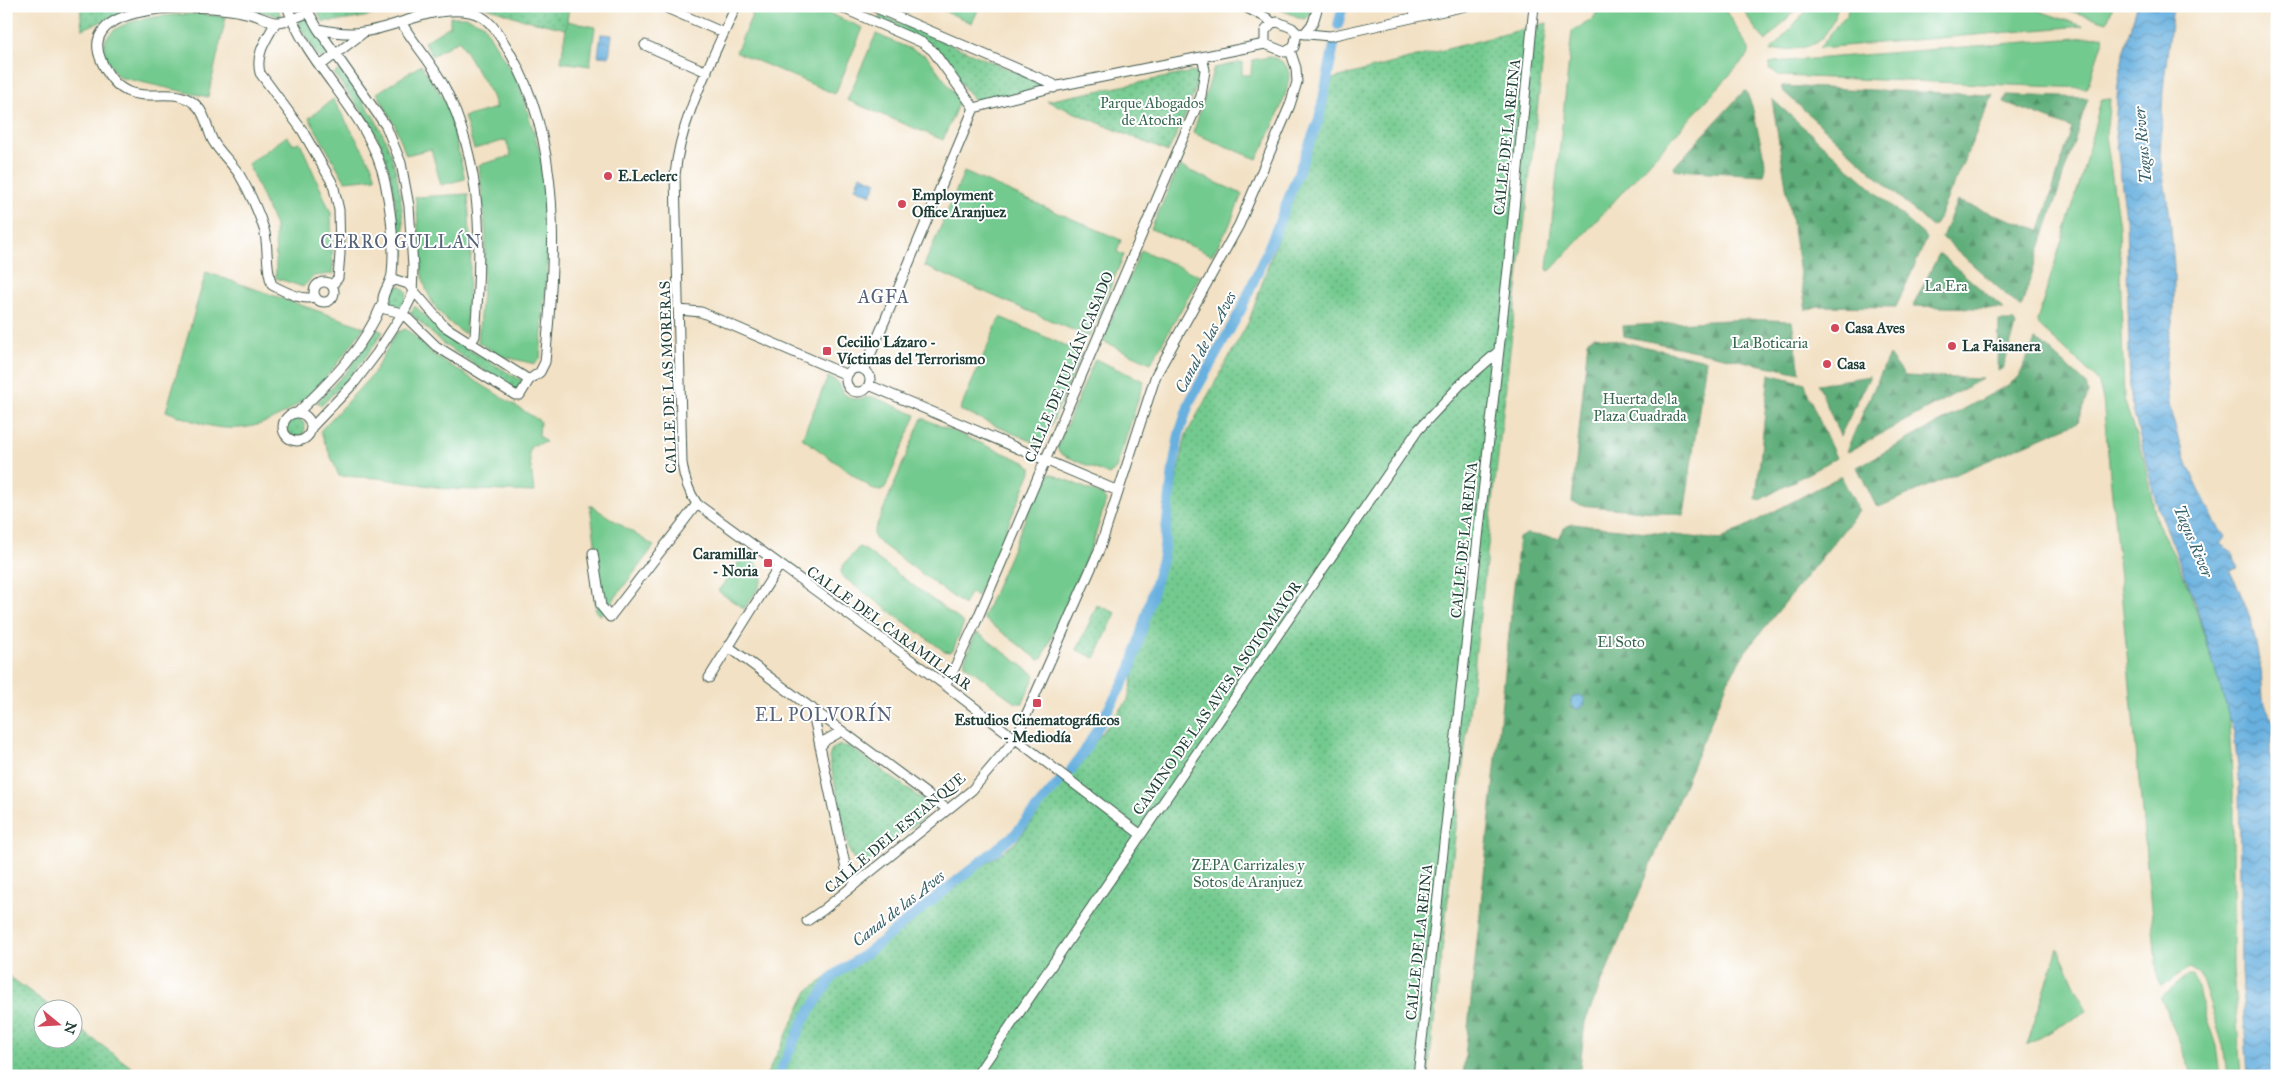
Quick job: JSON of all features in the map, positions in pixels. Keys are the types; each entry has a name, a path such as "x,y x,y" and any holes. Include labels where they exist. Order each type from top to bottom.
{"street":[{"path":"287,6 291,19 307,49 358,118 378,157 389,206 392,259 390,282 384,292 382,304 374,324 340,371 297,414"},
{"path":"662,6 724,33"},
{"name":"CALLE DE LAS MORERAS","path":"696,504 686,484 682,463 674,175 687,118 736,6"},
{"path":"838,6 923,43 933,51 974,108"},
{"path":"872,6 1053,84 1054,88"},
{"path":"1243,6 1267,18 1272,23"},
{"path":"974,108 1054,88 1265,44 1279,50 1290,50 1294,47 1300,33 1313,23 1318,6"},
{"path":"1414,17 1416,6"},
{"path":"1265,44 1265,31 1272,23 1278,22 1300,33 1330,36 1466,6"},
{"name":"CALLE DE LA REINA","path":"1418,1076 1499,351 1534,6"},
{"path":"311,428 306,416 297,414 290,415 285,421 284,430 288,438 292,440 301,441 309,435 311,428 355,382 410,303 412,290 409,206 401,163 386,126 318,29 307,9 291,19 276,22 254,15 221,9 192,7 135,9 112,22 103,30 97,43 100,59 114,83 127,92 148,96 172,95 184,97 197,105 205,116 213,140 238,173 252,200 264,230 268,273 272,285 308,299 314,296"},
{"path":"318,29 332,32 363,32 419,16 438,13 469,12 481,16 491,23 500,36 525,81 547,156 553,242 545,362 540,372 529,380 520,395 515,396 436,346 402,312 385,309 382,304"},
{"path":"276,22 260,51 257,63 260,72 302,130 333,184 339,210 340,254 338,278 332,285"},
{"path":"401,22 444,85 455,111 475,182 480,255 475,336 470,344"},
{"path":"320,66 363,32"},
{"path":"645,45 708,72"},
{"name":"CALLE DEL ESTANQUE","path":"807,921 824,910 856,882 972,790 1016,738 1100,548 1156,374 1239,225 1290,105 1297,82 1296,68 1290,50"},
{"name":"CALLE DE JULIÁN CASADO","path":"945,685 976,622 1044,459 1201,96 1205,70 1202,57"},
{"path":"864,370 974,108"},
{"path":"390,282 403,281 408,284 444,326 529,380"},
{"path":"320,282 332,285 334,294 328,302 319,301 314,296 314,288 320,282"},
{"path":"679,310 701,312 847,375"},
{"name":"CAMINO DE LAS AVES A SOTOMAYOR","path":"976,1076 1418,430 1461,384 1499,351"},
{"path":"854,369 864,370 870,376 869,385 862,392 853,391 847,385 847,375 854,369"},
{"path":"869,385 1118,491"},
{"path":"594,553 601,606 610,617 696,504"},
{"name":"CALLE DEL CARAMILLAR","path":"696,504 945,685 1140,834"},
{"path":"709,678 779,566"},
{"path":"729,647 947,809"},
{"path":"812,708 846,869 856,882"},
{"path":"820,747 826,740 842,731"}],"green space":[{"path":"80,6 128,6 130,11 82,29"},
{"path":"241,6 277,6 281,17"},
{"path":"315,6 405,6 364,17 322,21"},
{"path":"484,6 569,6 566,29 522,19"},
{"path":"756,6 812,6 863,28 835,94 736,52"},
{"path":"933,6 980,6 972,23"},
{"path":"1272,6 1314,6 1308,17 1303,19"},
{"path":"1601,6 1723,6 1749,49 1749,54 1551,270 1548,271 1572,31 1592,20"},
{"path":"1741,6 1799,6 1766,41 1756,30"},
{"path":"1811,6 1838,6 1828,31 1814,44 1806,47 1770,51"},
{"path":"1848,6 2025,6 2083,26 1819,48 1840,21 1847,16"},
{"path":"2068,6 2113,6 2107,22 2067,10"},
{"path":"200,14 226,17 208,97 118,77 107,60 104,49 107,38 115,30 128,23 159,16"},
{"path":"881,15 1039,82 1039,89 979,103 975,102 938,53 879,20"},
{"path":"306,17 328,49 328,56 320,58 317,55 299,25 299,19"},
{"path":"450,17 466,17 483,24 519,84 538,146 541,159 549,243 540,359 535,364 501,356 478,342 486,238 479,165 511,156 506,140 474,149 464,117 496,108 492,96 459,40 432,56 424,42 450,26"},
{"path":"567,21 595,27 590,66 561,62"},
{"name":"ZEPA Carrizales y Sotos de Aranjuez","path":"1547,23 1428,1076 766,1076 808,991 1015,843 1128,700 1186,435 1249,321 1332,79"},
{"path":"876,34 927,56 957,97 958,104 943,140 847,100"},
{"path":"2104,37 2087,88 1779,76 1774,71 1769,70 1770,64 1774,62"},
{"path":"1270,57 1280,60 1285,64 1289,74 1289,81 1277,117 1257,159 1193,133 1214,68 1242,62 1242,75 1251,75 1252,60"},
{"path":"421,65 448,108 465,179 441,185 431,149 406,155 394,123 377,93"},
{"path":"339,70 372,114 390,153 399,186 405,256 399,256 393,188 385,156 371,125 334,74"},
{"name":"Parque Abogados de Atocha","path":"1192,72 1196,73 1195,90 1168,152 1047,101"},
{"path":"1782,86 1993,95 1936,224 1932,227 1782,90"},
{"path":"1746,91 1752,106 1766,166 1764,175 1675,170 1674,167"},
{"path":"2007,95 2088,98 2021,308 1942,237 1957,201 2040,230 2072,128 2004,102"},
{"path":"333,99 372,166 376,178 345,181 309,118"},
{"path":"1772,99 1927,238 1896,307 1818,306 1806,310"},
{"path":"2110,99 2106,135 2119,227 2124,399 2144,461 2157,523 2176,559 2190,592 2228,708 2233,789 2233,969 2241,1076 2227,1076 2223,1045 2200,974 2190,968 2160,987 2158,982 2103,400 2099,384 2094,376 2038,325 2037,321 2082,175 2101,100"},
{"path":"287,136 293,144 300,142 331,213 333,274 314,276 303,287 276,278 275,226 248,164"},
{"path":"1179,166 1242,194 1229,226 1212,255 1151,229"},
{"path":"964,172 1121,240 1117,252 1124,255 1089,337 924,266"},
{"path":"468,194 471,256 465,334 447,320 434,305 427,290 422,273 415,197"},
{"path":"1141,250 1200,276 1151,363 1102,341"},
{"name":"La Era","path":"1940,254 2004,309 1913,306"},
{"path":"206,272 364,327 338,363 306,397 289,410 269,421 248,427 225,428 210,426 188,419 166,411"},
{"path":"393,285 402,286 407,292 404,303 396,308 389,306 387,302"},
{"path":"415,306 447,337 521,380 522,383 518,390 516,391 443,344 410,313"},
{"path":"1000,317 1082,353 1045,439 1041,443 1035,443 960,410"},
{"name":"La Boticaria","path":"1745,319 1792,321 1800,373 1624,336 1623,326"},
{"path":"1999,321 2014,321 2016,326 2003,368 1998,371"},
{"path":"377,329 383,332 362,362 321,406 317,402 348,370"},
{"path":"405,329 434,355 540,421 539,436 546,442 531,446 529,452 534,492 450,489 378,478 339,476 320,431 373,374 396,333"},
{"name":"Huerta de la Plaza Cuadrada","path":"1595,336 1706,360 1684,515 1580,505 1572,502 1588,340"},
{"path":"2035,340 2043,344 2086,384 2088,393 2078,422 1879,507 1876,506 1857,467 2008,385 2019,377"},
{"path":"1889,355 1905,376 1982,379 1848,452 1847,449"},
{"path":"1095,359 1144,381 1116,469 1109,475 1061,454 1057,448"},
{"path":"1769,374 1805,383 1809,397 1836,458 1758,501 1756,499"},
{"path":"1870,376 1840,436 1818,384"},
{"path":"828,377 838,382 844,394 853,399 874,397 916,415 885,488 881,491 874,490 802,438"},
{"path":"922,418 1027,463 1031,467 1031,472 977,596 970,593 964,605 876,540 873,534"},
{"path":"292,419 300,419 305,424 303,435 292,437 287,432 287,424"},
{"path":"1047,474 1052,474 1102,495 1106,501 1092,545 1042,659 1039,660 983,618 1043,477"},
{"name":"El Soto","path":"1841,476 1859,511 1745,652 1728,681 1585,1022 1579,1076 1463,1076 1519,538 1526,534 1559,538 1565,527 1573,524 1720,540"},
{"path":"590,505 654,546 612,602 607,604 601,615 596,612 590,550 596,549"},
{"path":"859,547 964,623 953,650 949,652 944,651 843,577 842,567"},
{"path":"745,554 760,568 762,580 744,609 718,591"},
{"path":"1097,605 1116,613 1095,658 1077,650"},
{"path":"978,633 1035,675 1023,703 1016,703 965,665 965,659 975,635"},
{"path":"840,745 850,747 922,799 926,807 922,819 867,863 854,860 849,850 829,757 832,749"},
{"path":"2058,948 2087,1011 2027,1045"},
{"path":"6,974 42,1000 32,1000 32,1050 82,1050 82,1031 131,1067 115,1076 6,1076"},
{"path":"2187,976 2193,976 2216,1046 2220,1076 2193,1076 2161,998"}],"water":[{"name":"Tagus River","path":"2137,6 2173,6 2163,90 2160,157 2170,216 2174,266 2174,314 2168,341 2166,374 2169,405 2189,468 2215,522 2225,537 2220,544 2231,551 2238,568 2229,571 2236,582 2251,620 2261,669 2263,700 2275,726 2270,747 2271,762 2277,772 2277,797 2271,811 2276,828 2277,978 2273,980 2277,1020 2277,1076 2248,1076 2241,972 2239,776 2234,733 2194,599 2155,499 2130,397 2126,219 2115,129 2118,84 2124,50"},
{"path":"601,34 612,35 609,57 598,56"},
{"path":"860,175 877,182 871,195 855,188"},
{"path":"1575,695 1581,695 1585,702 1581,709 1575,709 1571,705 1571,699"}],"waterway":[{"name":"Canal de las Aves","path":"1338,25 1343,6"},
{"name":"Canal de las Aves","path":"1071,770 1084,752 1130,671 1163,556 1179,434 1190,401 1242,308 1276,230 1319,119 1335,40"},
{"name":"Canal de las Aves","path":"778,1076 803,1022 833,976 868,952 1014,835 1060,781"}],"place":[{"name":"E.Leclerc","path":"608,176"},
{"name":"Employment Office Aranjuez","path":"902,204"},
{"name":"Casa Aves","path":"1835,328"},
{"name":"La Faisanera","path":"1952,346"},
{"name":"Cecilio Lázaro - Víctimas del Terrorismo","path":"827,351"},
{"name":"Casa","path":"1827,364"},
{"name":"Caramillar - Noria","path":"768,563"},
{"name":"Estudios Cinematográficos - Mediodía","path":"1037,703"}],"district":[{"name":"CERRO GULLÁN","path":"401,242"},
{"name":"AGFA","path":"884,297"},
{"name":"EL POLVORÍN","path":"824,715"}]}
